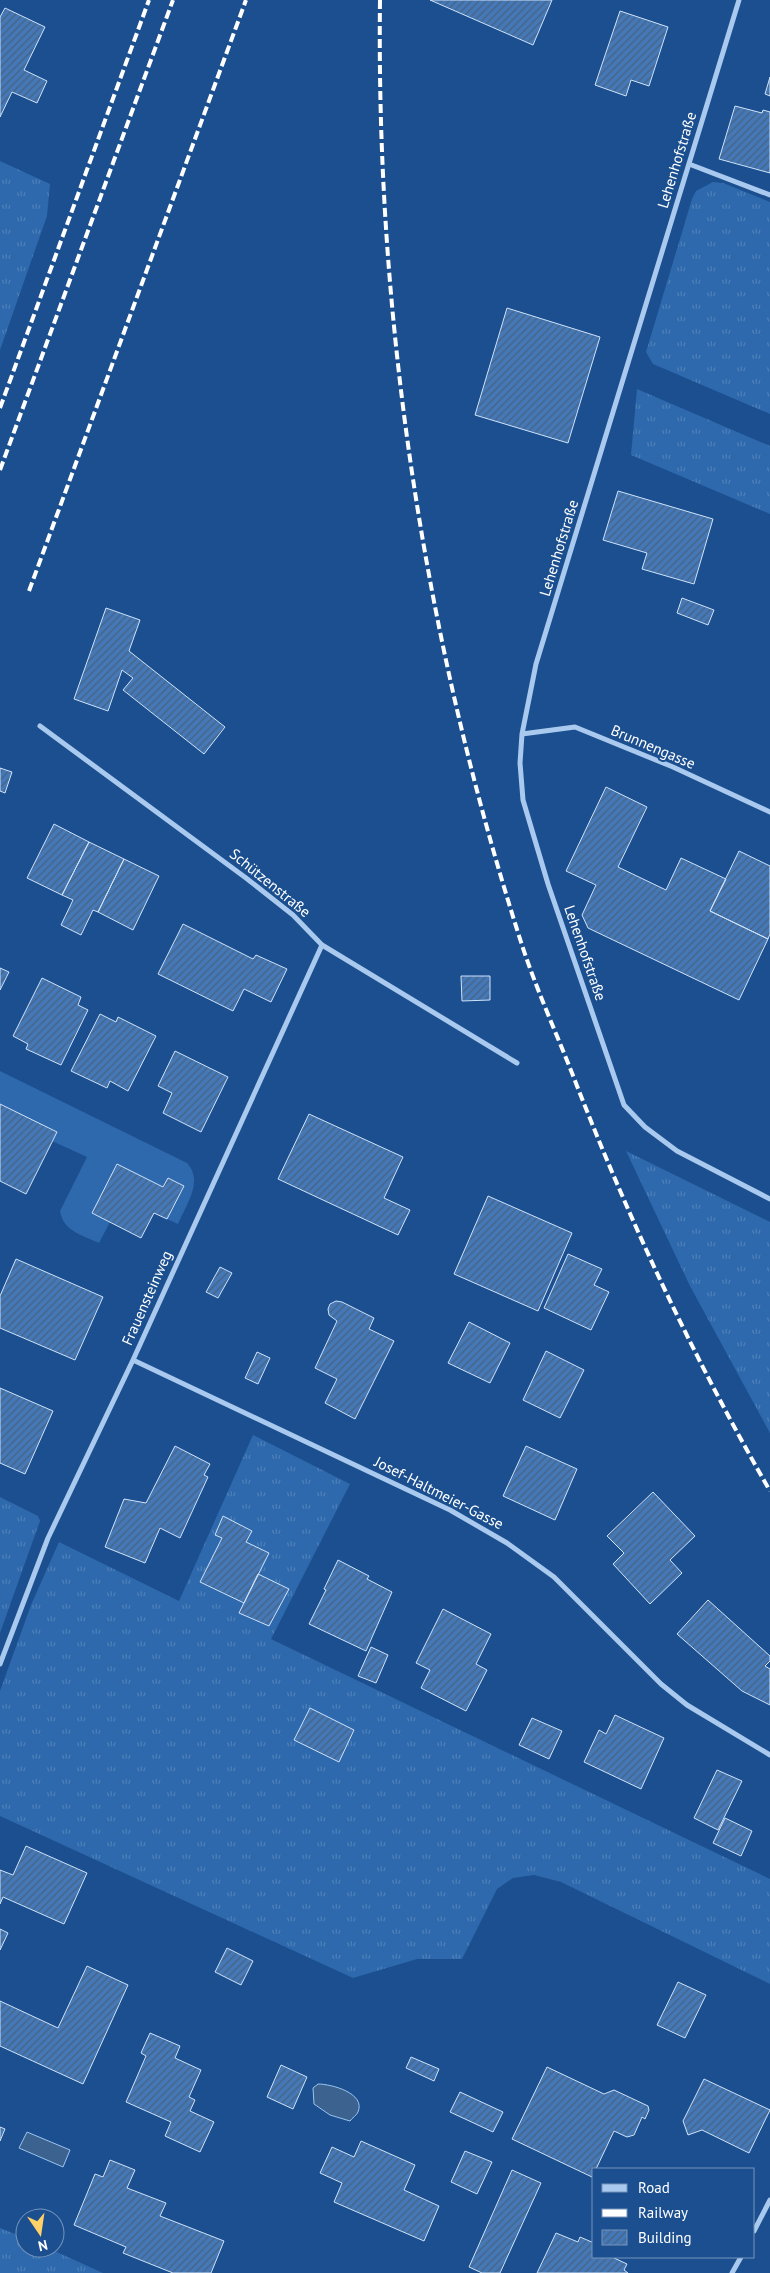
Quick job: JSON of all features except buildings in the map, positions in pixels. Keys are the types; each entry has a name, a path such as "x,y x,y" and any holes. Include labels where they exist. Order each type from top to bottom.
{"street":[{"name":"Lehenhofstraße","path":"739,0 536,664 522,734 520,763 523,800 548,884 624,1105 645,1127 676,1151 770,1199"},
{"path":"689,164 770,195"},
{"name":"Schützenstraße","path":"40,726 246,878 293,915 322,945 518,1063"},
{"name":"Brunnengasse","path":"522,734 575,728 673,768 770,812"},
{"name":"Frauensteinweg","path":"0,1664 48,1538 133,1360 322,945"},
{"name":"Josef-Haltmeier-Gasse","path":"133,1360 450,1510 507,1543 554,1577 661,1684 687,1705 770,1754"},
{"path":"755,2229 770,2200"},
{"path":"732,2273 740,2258"}],"green space":[{"path":"0,161 50,184 47,216 0,350"},
{"path":"713,182 723,183 770,202 770,414 653,364 646,352 692,199 696,191"},
{"path":"637,389 770,446 770,514 631,455"},
{"path":"0,1071 187,1163 192,1170 194,1185 178,1224 167,1219 184,1186 168,1178 163,1187 92,1213 110,1222 99,1243 69,1228 62,1218 60,1211 87,1157 52,1141 0,1104"},
{"path":"626,1151 770,1222 770,1433 690,1286"},
{"path":"253,1435 350,1484 271,1639 770,1879 770,1984 561,1882 534,1875 513,1878 497,1889 462,1959 417,1959 353,1978 0,1816 0,1691 31,1605 59,1542 179,1601"},
{"path":"0,1497 38,1516 40,1521 0,1633"},
{"path":"0,2228 15,2234 15,2258 65,2258 65,2256 103,2273 0,2273"}],"shaded area":[{"path":"318,2084 338,2088 352,2095 359,2105 357,2114 350,2121 330,2115 314,2104 313,2088"},
{"path":"27,2132 70,2150 63,2167 19,2148"}],"railway":[{"path":"0,408 149,0"},
{"path":"0,470 173,0"},
{"path":"29,591 246,0"},
{"path":"380,0 381,119 387,239 397,358 413,477 433,595 457,712 487,828 532,975 616,1181 688,1338 714,1390 770,1491"}]}
